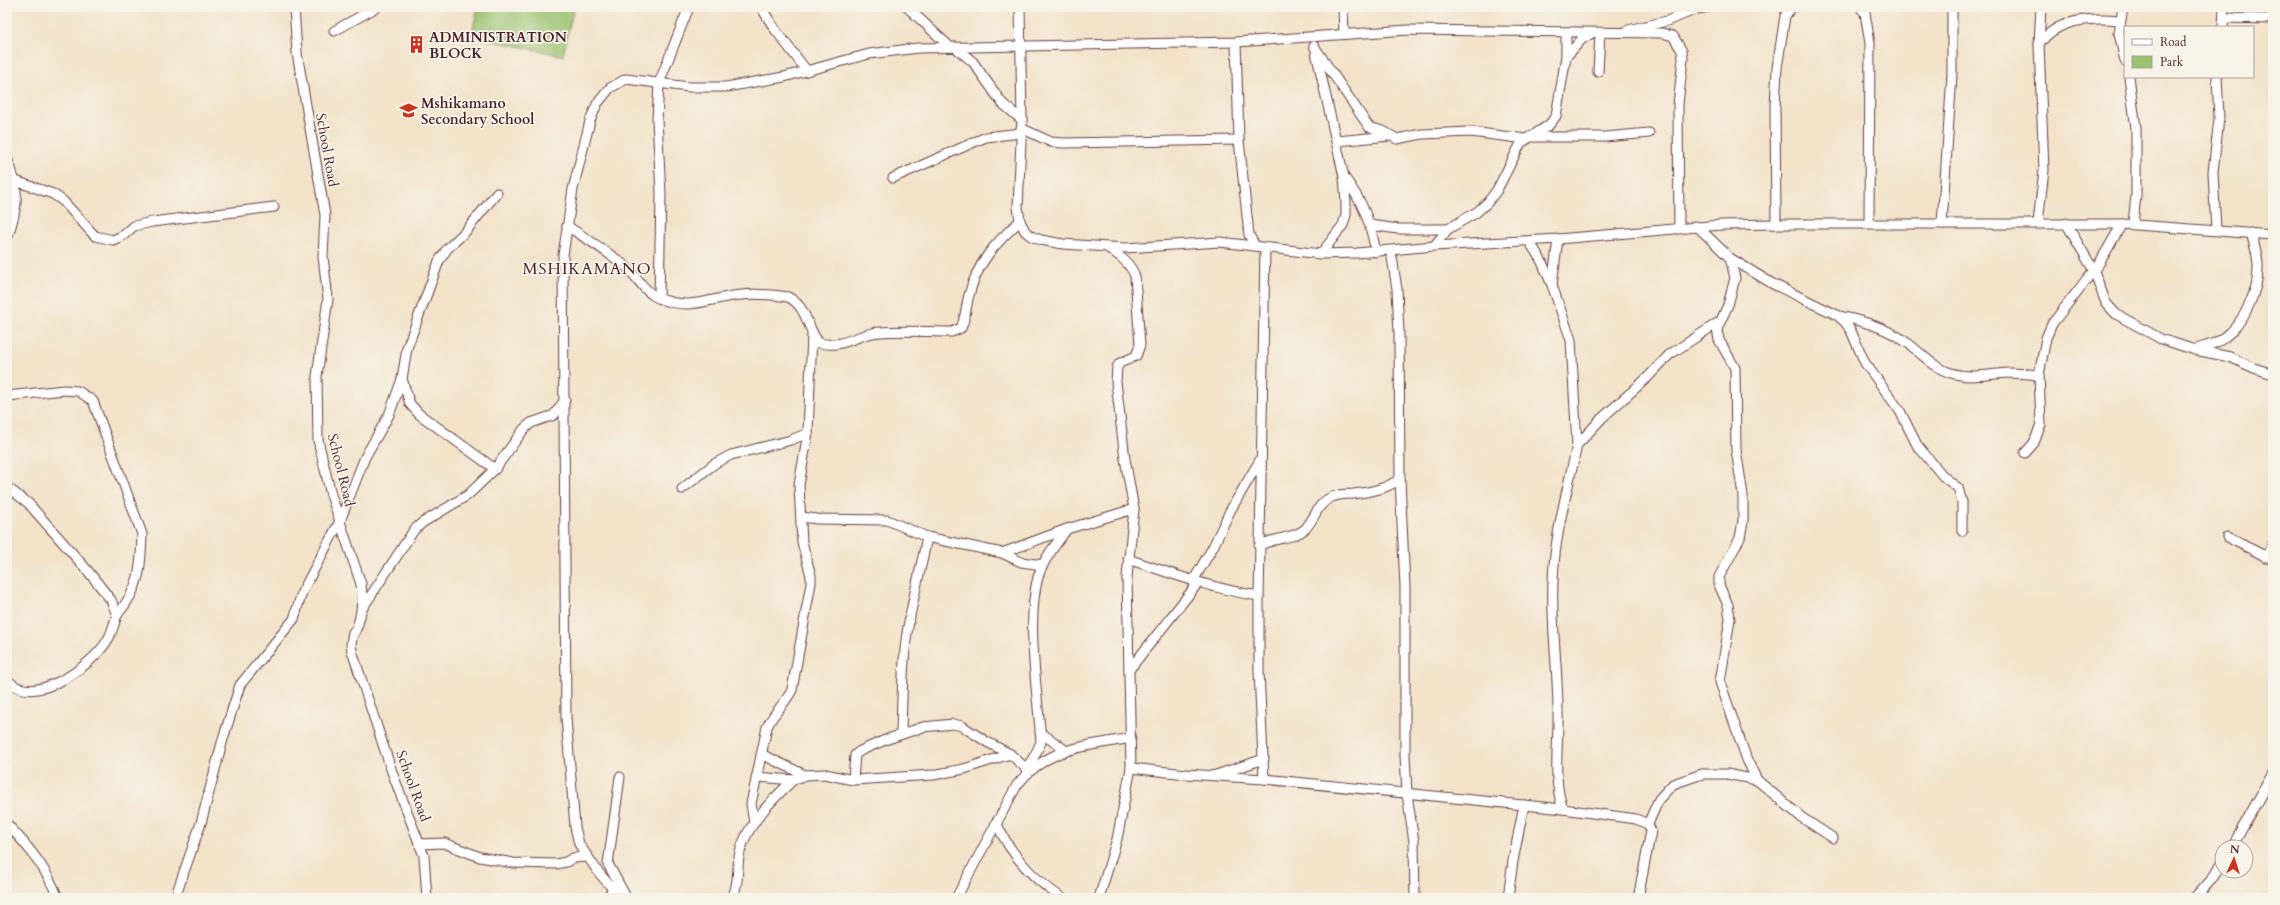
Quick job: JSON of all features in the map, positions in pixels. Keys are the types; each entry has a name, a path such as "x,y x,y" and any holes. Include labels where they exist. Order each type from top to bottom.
{"street":[{"name":"School Road","path":"294,7 297,53 325,215 323,257 328,299 318,364 318,440 340,521 361,584 360,619 354,634 353,632 351,644 352,651 392,772 424,856 429,897"},
{"path":"334,31 377,7"},
{"path":"659,298 661,193 657,120 659,84 689,7"},
{"path":"761,7 774,28 807,71"},
{"path":"907,7 952,47 972,62 1021,127 1051,142 1239,140"},
{"path":"1020,7 1021,127 1018,207 1020,221 1025,231 1041,240 1108,248 1147,248 1204,242 1254,244 1265,248 1321,254 1376,252 1434,246 1558,239 1721,225 1869,223 2133,224 2273,235"},
{"path":"1343,7 1344,34"},
{"path":"1621,32 1667,21 1697,9 1709,7"},
{"path":"1776,224 1775,107 1778,68 1785,16 1792,7"},
{"path":"1860,7 1865,13 1870,43 1869,223"},
{"path":"1942,224 1952,75 1952,7"},
{"path":"2038,223 2044,170 2039,45 2041,7"},
{"path":"2123,7 2119,33 2124,56"},
{"path":"2224,7 2224,22 2273,19"},
{"path":"2039,45 2044,36 2067,24 2082,20 2120,20"},
{"path":"626,898 613,889 587,857 580,844 575,827 566,720 564,255 567,226 578,164 590,121 597,104 610,88 626,79 689,87 726,87 784,77 869,54 952,47 1313,42 1344,34 1408,30 1596,33 1621,32 1669,34 1673,36 1682,51 1683,68 1678,105 1679,229"},
{"path":"1434,246 1448,229 1477,212 1488,202 1497,190 1516,150 1527,138 1549,125 1556,116 1566,57 1566,32"},
{"path":"1566,57 1581,40 1596,33"},
{"path":"1596,33 1598,72"},
{"path":"1236,42 1239,140 1249,235 1254,244"},
{"path":"1313,42 1368,127 1383,131 1391,136 1402,139 1422,134 1471,132 1527,138 1649,133"},
{"path":"1313,42 1337,141 1344,177 1346,215 1343,225 1321,254"},
{"path":"2129,78 2136,128 2136,195 2133,224"},
{"path":"2216,230 2213,172 2219,118 2217,78"},
{"path":"892,178 986,137 1021,127"},
{"path":"1337,141 1391,136"},
{"path":"7,158 16,201 13,221 7,238"},
{"path":"1344,177 1362,202 1370,225 1376,252"},
{"path":"12,180 53,194 63,201 95,236 113,240 124,235 134,226 152,222 274,207"},
{"path":"175,898 201,823 223,739 240,686 294,619 302,592 340,521 365,457 389,415 402,379 407,348 439,261 446,249 466,231 497,193"},
{"path":"567,226 595,244 624,266 651,294 659,298 689,304 703,304 722,298 742,295 788,297 794,300 805,315 812,334 820,343 833,345 841,344 867,334 880,332 952,332 961,328 965,320 976,273 994,245 1020,221"},
{"path":"2066,223 2094,271 2106,303 2116,314 2161,339 2195,350 2230,357 2254,368 2273,374"},
{"path":"2026,453 2034,443 2041,424 2039,375 2046,338 2052,324 2094,271 2122,224"},
{"path":"1370,225 1398,229 1448,229"},
{"path":"1699,228 1730,258 1773,284 1837,316 1845,322 1851,331 1865,363 1900,412 1917,445 1943,476 1958,488 1962,502 1962,532"},
{"path":"2195,350 2224,338 2236,325 2248,306 2256,282 2258,267 2252,233"},
{"path":"1552,285 1558,239"},
{"path":"1529,241 1552,285 1571,340 1577,444 1560,525 1552,581 1558,713 1557,779 1558,794 1563,809"},
{"path":"1099,898 1117,839 1131,768 1128,559 1133,535 1134,509 1125,459 1116,378 1120,363 1136,356 1139,351 1137,284 1132,268 1108,248"},
{"path":"1264,780 1259,671 1259,546 1265,248"},
{"path":"1391,251 1397,289 1399,333 1400,479 1405,587 1403,704 1407,794 1414,842 1415,898"},
{"path":"1730,258 1735,278 1733,292 1717,329 1719,340 1735,368 1736,450 1743,495 1743,521 1740,538 1719,577 1719,585 1728,605 1730,619 1720,682 1747,760 1757,780 1801,817 1833,838"},
{"path":"1837,316 1861,321 1888,331 1910,344 1923,356 1950,373 1976,377 2009,373 2039,375"},
{"path":"1577,444 1602,418 1647,378 1669,355 1719,322"},
{"path":"754,823 751,804 766,727 771,716 789,697 792,690 811,583 811,576 802,542 799,480 808,433 812,334"},
{"path":"402,379 410,404 419,414 495,468"},
{"path":"7,396 78,391 93,401 142,534 142,557 132,596 117,615 107,641 88,662 62,680 43,689 26,690 11,684 7,679"},
{"path":"361,611 414,530 422,523 468,495 495,468 524,429 531,423 554,415 565,400"},
{"path":"682,489 714,464 731,455 791,440 808,433"},
{"path":"1129,670 1195,582 1230,511 1260,460"},
{"path":"1259,546 1267,541 1298,534 1304,530 1321,505 1333,496 1374,491 1400,479"},
{"path":"7,487 28,503 88,571 111,600 117,615"},
{"path":"1002,553 1067,530 1134,509"},
{"path":"801,517 817,519 888,520 927,537 1002,553 1021,562 1043,565"},
{"path":"956,898 996,822 1039,749 1040,732 1034,614 1037,583 1043,565 1067,530"},
{"path":"901,734 902,695 907,632 927,537"},
{"path":"2227,537 2270,559 2273,544"},
{"path":"1128,559 1195,582 1228,591 1259,596"},
{"path":"853,780 854,760 857,752 901,734 940,724 962,726 986,742 1010,754 1027,770"},
{"path":"1040,732 1065,750"},
{"path":"1027,770 1047,758 1065,750 1131,738"},
{"path":"761,754 805,775"},
{"path":"732,898 738,882 740,852 754,823 779,793 793,780 805,775 825,774 853,780 933,775 964,769 1010,754"},
{"path":"1211,776 1264,759"},
{"path":"1131,768 1524,805 1636,818 1648,824 1651,831 1650,845 1638,898"},
{"path":"1648,824 1659,799 1673,784 1702,774 1715,773 1757,780"},
{"path":"2236,839 2273,774"},
{"path":"620,777 608,864 626,898"},
{"path":"756,777 793,780"},
{"path":"1508,898 1513,861 1524,805"},
{"path":"996,822 1005,843 1015,856 1049,890 1062,898"},
{"path":"7,824 36,856 52,882 58,898"},
{"path":"420,844 444,842 480,857 513,863 556,864 566,862 574,858 587,857"},
{"path":"2194,898 2214,876"},
{"path":"607,898 613,889"}],"green space":[{"path":"478,7 574,7 563,56 471,36"}],"place":[{"name":"ADMINISTRATION BLOCK","path":"416,45"},
{"name":"Mshikamano Secondary School","path":"408,111"}],"district":[{"name":"MSHIKAMANO","path":"587,269"}]}
